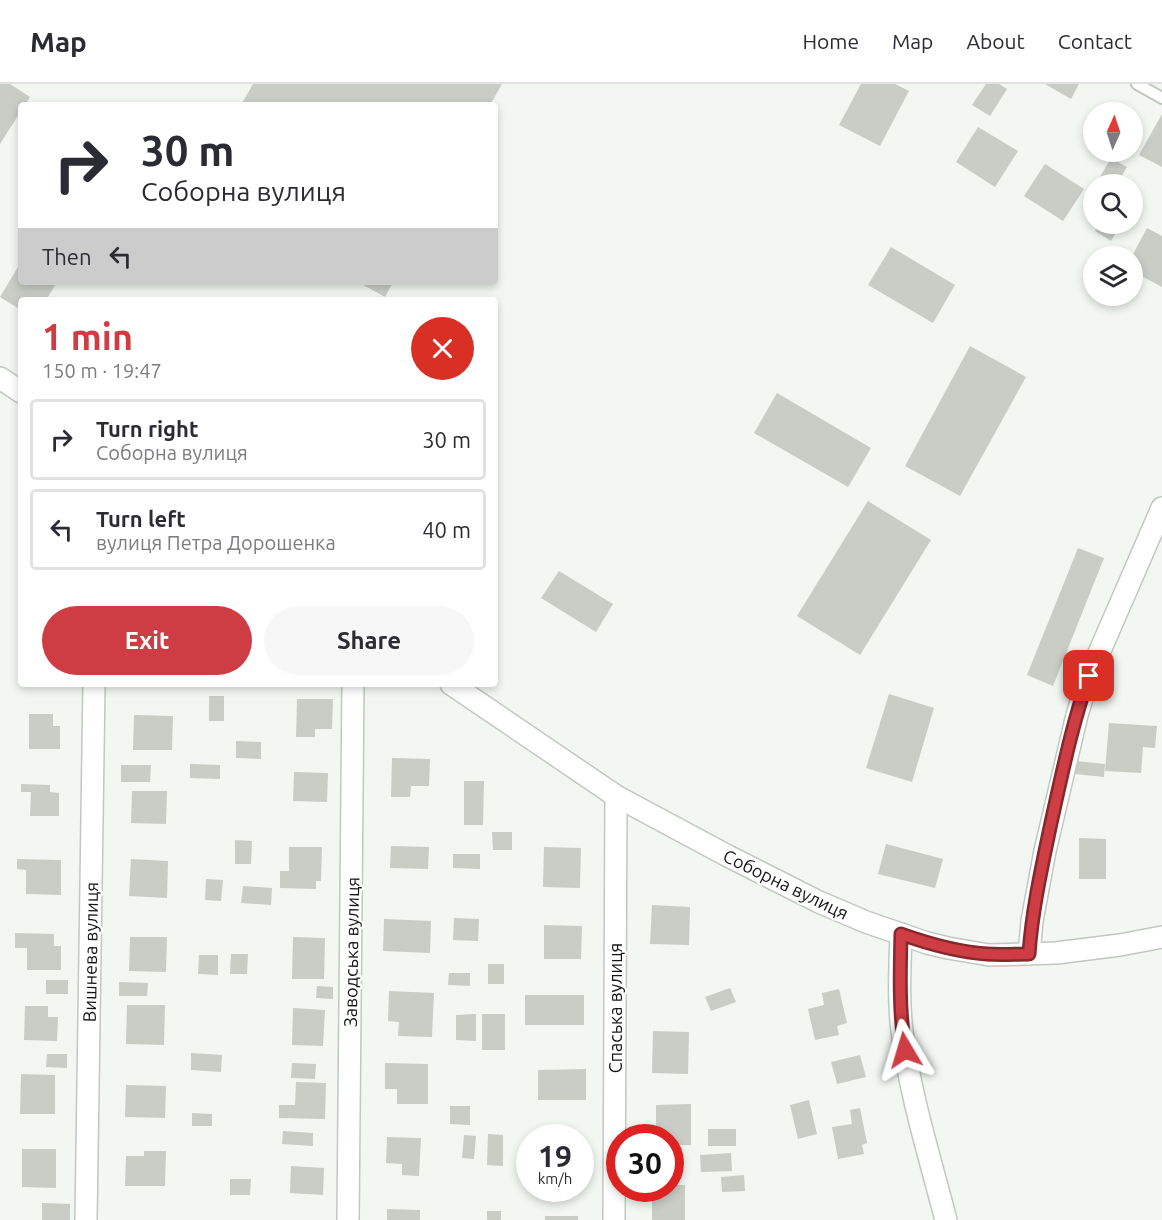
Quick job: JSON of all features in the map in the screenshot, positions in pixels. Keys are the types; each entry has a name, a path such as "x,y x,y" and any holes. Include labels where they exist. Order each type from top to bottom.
{"street":[{"path":"0,378 18,390"},
{"path":"1029,954 1032,921 1045,851 1077,715 1089,676 1162,508"},
{"name":"Вишнева вулиця","path":"86,1220 94,687"},
{"name":"Заводська вулиця","path":"348,1220 353,687"},
{"name":"Соборна вулиця","path":"455,687 616,796 819,902 866,922 927,943 989,955 1088,950 1162,937"},
{"name":"Спаська вулиця","path":"614,1220 616,796"},
{"path":"901,934 902,1029 908,1071 946,1220"}],"lane":[{"path":"1137,84 1162,99"}],"building":[{"path":"0,84 10,84 30,97 27,102 18,102 18,116 0,144"},
{"path":"253,84 502,84 492,102 243,102"},
{"path":"861,84 895,84 909,91 880,146 839,125"},
{"path":"986,84 999,84 1007,89 990,116 972,105"},
{"path":"1045,84 1079,84 1071,99"},
{"path":"1162,114 1162,167 1143,157 1143,148"},
{"path":"978,127 1018,151 995,187 956,162"},
{"path":"1109,162 1118,162 1127,167 1123,174 1102,174"},
{"path":"1045,164 1083,188 1063,221 1024,196"},
{"path":"1147,228 1162,236 1162,287 1143,277 1143,246 1137,246"},
{"path":"1100,234 1115,234 1111,241"},
{"path":"891,247 955,285 933,323 868,285"},
{"path":"18,267 18,285 55,285 48,297 18,297 18,308 0,297"},
{"path":"363,285 391,285 385,297"},
{"path":"970,346 1026,377 960,496 905,466"},
{"path":"777,393 871,448 848,487 754,433"},
{"path":"868,501 931,540 860,655 797,616"},
{"path":"1078,548 1104,558 1053,686 1027,675"},
{"path":"559,571 613,604 596,632 541,598"},
{"path":"889,694 934,708 912,782 866,768"},
{"path":"209,696 224,696 224,721 209,721"},
{"path":"297,699 333,699 332,729 315,729 315,737 296,737"},
{"path":"29,714 53,714 53,726 60,726 60,749 29,749"},
{"path":"134,715 173,716 172,750 133,750"},
{"path":"1109,723 1157,726 1155,748 1143,747 1141,773 1105,771"},
{"path":"236,741 261,742 261,759 236,758"},
{"path":"392,758 430,759 429,786 411,786 410,797 391,797"},
{"path":"1076,761 1105,764 1104,777 1075,774"},
{"path":"190,764 220,765 220,779 190,778"},
{"path":"121,765 151,765 150,782 121,782"},
{"path":"294,772 328,773 327,802 293,801"},
{"path":"464,781 484,781 483,825 464,825"},
{"path":"21,784 50,785 50,792 59,793 59,816 30,816 31,792 21,792"},
{"path":"132,791 167,791 166,824 131,823"},
{"path":"492,832 512,832 512,850 493,850"},
{"path":"1079,838 1106,839 1106,879 1079,879"},
{"path":"235,840 252,841 251,864 235,864"},
{"path":"886,844 943,859 935,888 878,874"},
{"path":"391,846 429,847 428,869 390,868"},
{"path":"289,847 322,847 321,881 316,881 316,889 280,888 280,871 289,871"},
{"path":"544,847 581,848 580,888 543,887"},
{"path":"453,854 480,854 480,869 453,868"},
{"path":"17,859 61,860 61,895 26,894 26,870 17,869"},
{"path":"131,859 168,861 167,898 129,896"},
{"path":"206,879 223,880 221,901 205,900"},
{"path":"243,886 272,888 271,905 241,903"},
{"path":"652,905 690,907 689,945 650,944"},
{"path":"454,918 479,919 478,941 453,940"},
{"path":"384,919 431,921 430,953 383,951"},
{"path":"544,925 582,926 581,959 544,959"},
{"path":"15,933 54,934 54,946 61,946 61,970 27,970 27,948 15,948"},
{"path":"130,937 167,937 166,972 129,971"},
{"path":"293,937 325,938 324,979 292,979"},
{"path":"231,954 248,954 247,974 230,974"},
{"path":"199,955 218,955 218,975 198,974"},
{"path":"488,964 504,964 504,984 488,984"},
{"path":"449,973 470,973 470,986 448,985"},
{"path":"46,980 68,980 68,994 46,994"},
{"path":"119,982 148,983 147,996 119,996"},
{"path":"317,986 333,987 333,999 316,998"},
{"path":"730,988 736,1002 711,1011 705,997"},
{"path":"839,989 847,1023 837,1026 839,1035 815,1040 808,1009 824,1005 822,993"},
{"path":"389,991 434,993 432,1037 398,1036 399,1022 388,1021"},
{"path":"525,995 584,995 584,1025 525,1025"},
{"path":"127,1005 165,1005 164,1045 126,1044"},
{"path":"25,1006 48,1006 48,1017 58,1017 57,1041 24,1040"},
{"path":"293,1008 325,1010 323,1046 292,1045"},
{"path":"476,1014 476,1041 456,1040 456,1015"},
{"path":"482,1014 505,1014 505,1050 482,1050"},
{"path":"653,1031 689,1032 688,1074 652,1073"},
{"path":"191,1053 222,1055 221,1072 191,1070"},
{"path":"47,1054 67,1054 67,1068 46,1067"},
{"path":"860,1055 866,1077 837,1084 831,1062"},
{"path":"292,1063 316,1064 315,1079 291,1078"},
{"path":"385,1063 428,1064 428,1104 397,1104 397,1089 385,1089"},
{"path":"586,1069 586,1100 538,1100 538,1070"},
{"path":"21,1074 55,1075 55,1114 20,1114"},
{"path":"296,1082 326,1083 325,1119 279,1118 279,1105 295,1105"},
{"path":"126,1085 166,1086 165,1118 125,1117"},
{"path":"809,1100 817,1134 798,1139 790,1105"},
{"path":"691,1104 691,1145 684,1145 684,1124 656,1124 656,1105"},
{"path":"450,1106 470,1106 470,1125 450,1124"},
{"path":"860,1108 867,1143 862,1145 864,1154 838,1159 832,1127 852,1124 850,1110"},
{"path":"192,1113 212,1114 212,1126 192,1126"},
{"path":"708,1129 736,1129 736,1146 708,1146"},
{"path":"283,1131 313,1133 313,1146 282,1144"},
{"path":"488,1134 503,1135 503,1166 487,1165"},
{"path":"464,1135 476,1136 474,1159 462,1158"},
{"path":"387,1137 421,1138 419,1176 402,1175 402,1164 386,1163"},
{"path":"22,1149 56,1149 56,1188 22,1187"},
{"path":"144,1151 166,1151 165,1186 125,1186 126,1156 144,1156"},
{"path":"731,1153 732,1171 701,1172 700,1155"},
{"path":"291,1166 324,1168 323,1195 290,1193"},
{"path":"744,1175 745,1191 722,1192 721,1177"},
{"path":"230,1179 251,1179 250,1195 230,1195"},
{"path":"685,1185 685,1220 652,1220 652,1202 684,1202"},
{"path":"42,1203 70,1204 70,1220 42,1220"},
{"path":"387,1209 420,1210 420,1220 387,1220"},
{"path":"487,1211 501,1211 501,1220 487,1220"},
{"path":"545,1216 578,1216 578,1220 545,1220"}],"route":[{"path":"905,1050 900,978 901,934 927,943 969,952 989,955 1029,954 1036,895 1045,851 1077,715 1089,676"}]}
